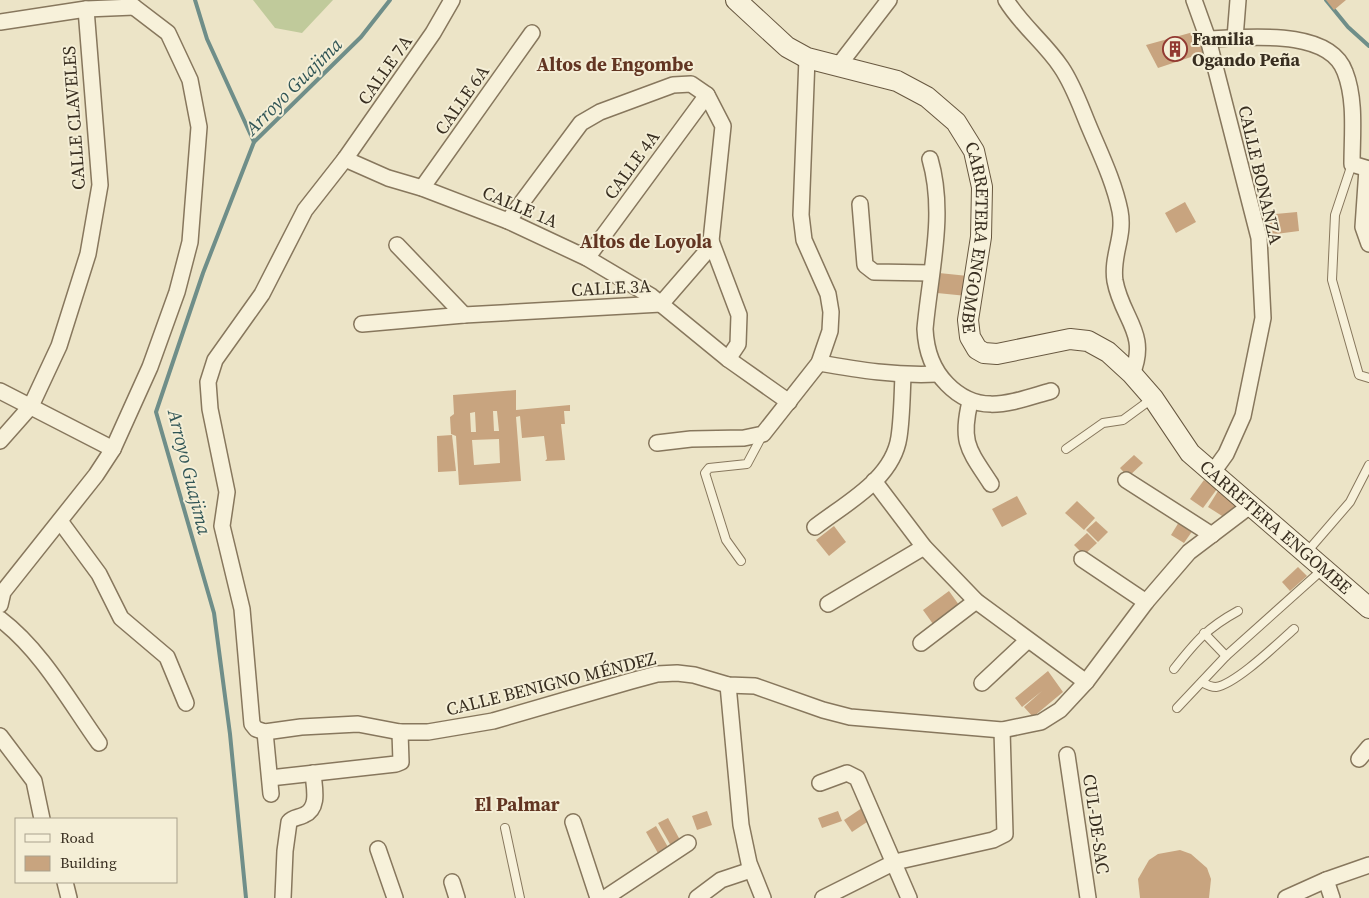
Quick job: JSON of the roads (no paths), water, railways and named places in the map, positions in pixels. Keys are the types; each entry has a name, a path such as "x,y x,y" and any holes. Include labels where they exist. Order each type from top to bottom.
{"street":[{"name":"CALLE 7A","path":"345,159 433,33 452,0"},
{"name":"CARRETERA ENGOMBE","path":"736,0 788,47 807,58 897,81 927,97 956,122 974,151 982,187 981,237 968,320 970,336 977,349 984,353 997,354 1070,339 1088,341 1108,352 1132,374 1153,398 1190,452 1369,608"},
{"path":"839,65 889,0"},
{"path":"1006,0 1018,19 1060,65 1071,83 1110,177 1120,212 1121,240 1114,261 1115,280 1118,294 1136,332 1137,362 1132,374"},
{"name":"CALLE BONANZA","path":"1194,0 1208,39 1259,238 1263,318 1243,416 1226,454 1213,472"},
{"path":"1235,38 1238,0"},
{"path":"0,22 134,4 168,33 190,80 198,136 190,242 177,292 150,367 113,449 60,522 3,592 0,605"},
{"name":"CALLE CLAVELES","path":"0,441 31,406 59,346 88,254 100,184 86,10"},
{"name":"CALLE 6A","path":"422,188 532,34"},
{"path":"1208,39 1274,38 1297,40 1319,47 1338,59 1345,72 1351,95 1352,164 1368,169 1363,227 1369,244"},
{"path":"658,444 691,439 744,438 763,434 819,363 830,331 831,312 828,294 804,240 801,215 807,58"},
{"path":"508,221 581,122 600,112 673,85 692,84 707,95"},
{"name":"CALLE 3A","path":"362,324 464,315 661,304 706,252 711,241 723,126 707,95"},
{"name":"CALLE 4A","path":"587,258 707,95"},
{"name":"CALLE 1A","path":"345,159 388,178 422,188 508,221 587,258 661,304 728,359 789,402"},
{"path":"271,794 265,732 256,729 252,724 242,609 222,526 227,492 210,409 208,382 215,360 262,294 305,210 345,159"},
{"path":"930,159 937,182 938,205 925,328 926,343 937,374 959,396 970,402 986,405 1006,404 1051,391"},
{"path":"860,204 865,265 868,270 874,272 931,273"},
{"path":"711,241 739,315 738,344 728,359"},
{"path":"397,245 464,315"},
{"path":"819,363 878,374 904,376 937,374"},
{"path":"816,527 874,481 890,464 899,438 904,376"},
{"path":"0,391 113,449"},
{"path":"970,402 965,422 968,448 991,484"},
{"path":"1126,480 1212,535"},
{"path":"874,481 924,547 976,601 1086,682"},
{"name":"CALLE BENIGNO MÉNDEZ","path":"265,732 301,727 358,724 400,732 428,732 493,721 657,674 677,673 694,675 728,685 755,686 823,710 850,717 1002,730 1036,723 1060,710 1086,682 1146,602 1188,552 1251,505"},
{"path":"60,522 99,574 120,618 167,657 186,703"},
{"path":"828,604 924,547"},
{"path":"1082,559 1146,602"},
{"path":"920,642 976,601"},
{"path":"0,619 15,630 33,650 99,744"},
{"path":"982,683 1028,640"},
{"path":"728,685 741,825 751,870 763,898"},
{"path":"823,898 895,862 993,840 1006,834 1002,730"},
{"path":"270,778 401,762 400,732"},
{"path":"0,736 34,781 42,818"},
{"name":"CUL-DE-SAC","path":"1068,755 1088,898"},
{"path":"283,898 284,851 289,822 292,819 305,815 312,808 315,800 312,773"},
{"path":"820,783 847,773 857,778 909,898"},
{"path":"573,822 598,898"},
{"path":"605,898 688,843"},
{"path":"378,849 395,898"},
{"path":"1286,898 1326,880 1369,865"},
{"path":"697,898 721,880 751,870"},
{"path":"1326,880 1332,898"},
{"path":"452,882 457,898"},
{"path":"65,883 69,898"}],"lane":[{"path":"1352,164 1335,215 1332,280 1359,375 1369,378"},
{"path":"1066,449 1103,423 1123,420 1153,398"},
{"path":"742,561 726,540 705,474 710,468 747,464 763,434"},
{"path":"1306,553 1350,502 1369,465"},
{"path":"1177,708 1226,656 1323,568"},
{"path":"1174,669 1204,633 1238,610"},
{"path":"1202,682 1209,686 1218,687 1228,683 1257,662 1294,629"},
{"path":"1204,633 1226,656"},
{"path":"505,828 520,898"}],"waterway":[{"path":"195,0 207,39 254,142"},
{"name":"Arroyo Guajima","path":"246,898 230,734 214,613 156,412 203,273 254,142 361,37 390,0"},
{"name":"Arroyo Guajima","path":"1326,0 1348,27 1369,46"}],"place":[{"name":"Familia Ogando Peña","path":"1175,49"}],"district":[{"name":"Altos de Engombe","path":"615,64"},
{"name":"Altos de Loyola","path":"646,241"},
{"name":"El Palmar","path":"517,804"}]}
